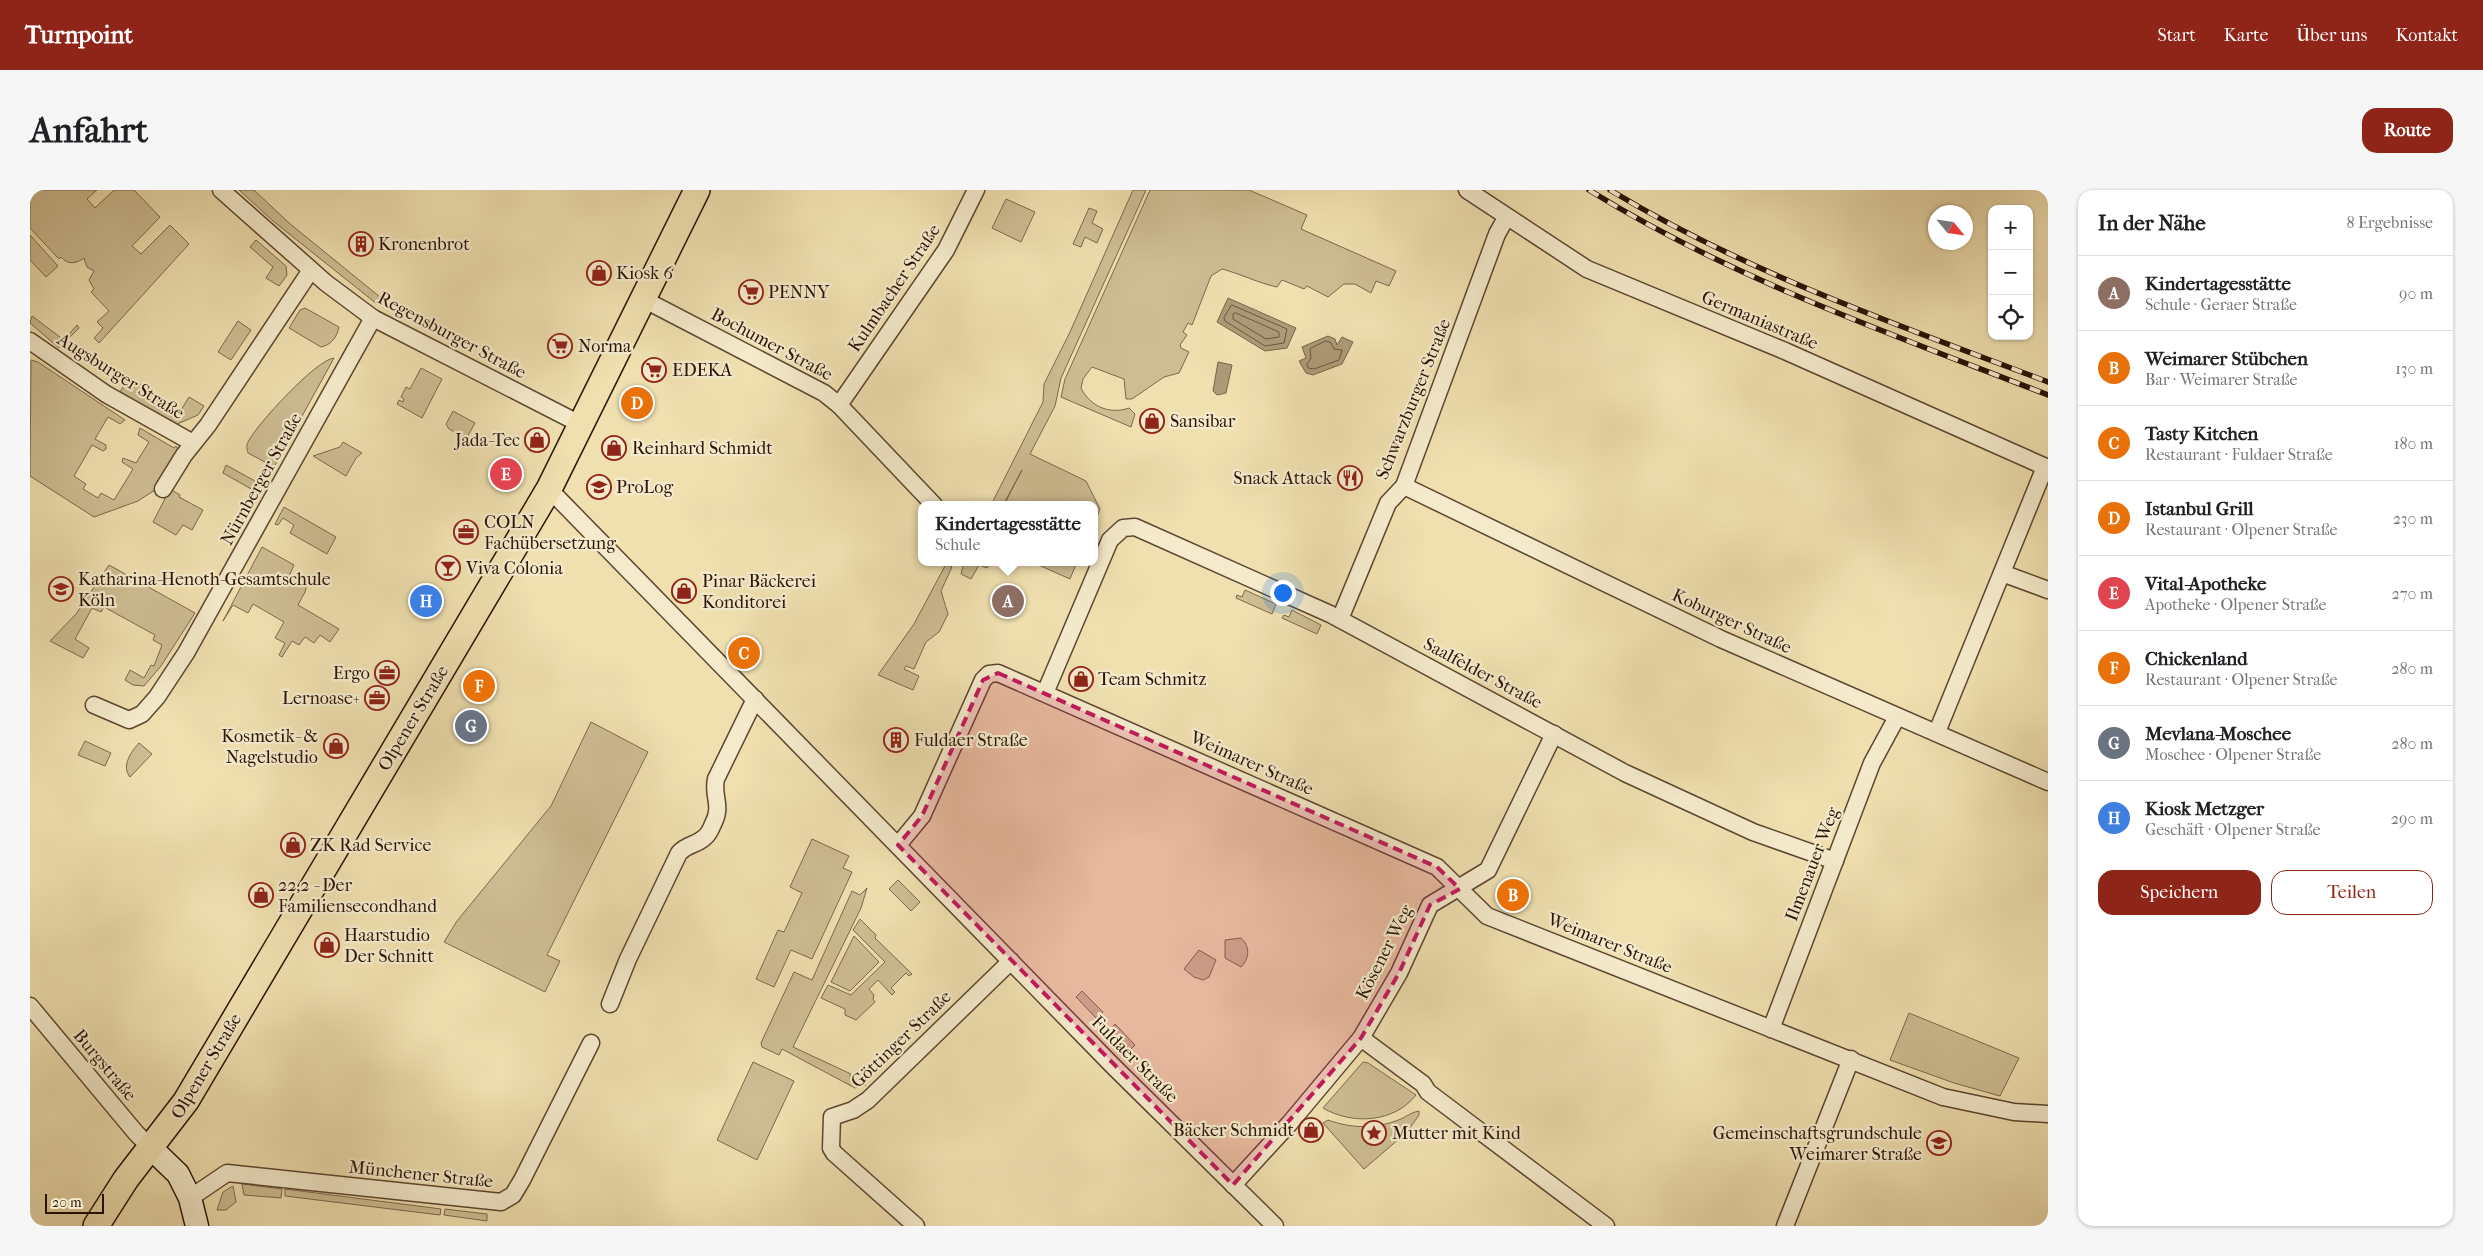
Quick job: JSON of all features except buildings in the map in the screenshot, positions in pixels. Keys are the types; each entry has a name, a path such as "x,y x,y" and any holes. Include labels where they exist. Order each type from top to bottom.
{"main road":[{"name":"Olpener Straße","path":"96,1226 123,1184 191,1093 548,489 697,190"}],"street":[{"name":"Regensburger Straße","path":"221,190 311,270 373,318 580,424"},
{"name":"Kulmbacher Straße","path":"839,405 946,250 976,190"},
{"name":"Germaniastraße","path":"1467,190 1506,218 1587,269 1785,351 2046,468"},
{"name":"Schwarzburger Straße","path":"1340,619 1388,503 1404,486 1497,234 1506,218"},
{"path":"163,489 311,270"},
{"name":"Bochumer Straße","path":"643,298 814,386 839,405 930,501"},
{"name":"Nürnberger Straße","path":"94,705 131,720 142,714 157,697 200,630 373,318"},
{"name":"Augsburger Straße","path":"30,341 106,394 193,443"},
{"path":"1937,732 2046,468"},
{"name":"Koburger Straße","path":"1404,486 1721,639 2048,782"},
{"name":"Fuldaer Straße","path":"548,489 1011,962 1276,1226"},
{"name":"Saalfelder Straße","path":"1045,693 1114,534 1128,526 1142,529 1340,619 1625,773 1753,832 1834,861"},
{"path":"2002,573 2048,590"},
{"name":"Weimarer Straße","path":"898,845 922,816 985,676 998,673 1437,867 1488,916 1943,1097 2014,1112 2048,1114"},
{"path":"610,1004 628,959 679,853 684,847 708,835 718,814 719,807 714,786 716,779 755,699"},
{"name":"Ilmenauer Weg","path":"1771,1029 1872,763 1897,717"},
{"name":"Kösener Weg","path":"1233,1185 1289,1124 1361,1038 1399,973 1430,906 1488,870 1554,734"},
{"name":"Göttinger Straße","path":"916,1226 834,1153 832,1148 832,1117 853,1110 868,1100 1011,962"},
{"name":"Burgstraße","path":"30,1006 136,1133 151,1148"},
{"path":"1361,1038 1423,1084 1428,1092 1606,1226"},
{"name":"Münchener Straße","path":"190,1198 227,1173 501,1202 513,1195 522,1180 591,1043"},
{"path":"1785,1226 1851,1059"},
{"path":"151,1148 178,1174 190,1198 197,1226"}],"highlighted area":[{"path":"998,673 1437,867 1460,889 1430,905 1399,973 1361,1038 1233,1185 898,845 922,816 983,680"}],"shaded area":[{"path":"30,190 97,190 87,199 95,208 114,190 134,190 160,217 132,246 141,254 170,225 189,244 99,343 94,338 103,328 97,322 109,311 91,292 94,289 89,280 94,271 87,267 84,258 72,263 61,257 59,259 30,228"},
{"path":"239,190 254,190 289,223 380,297 377,304 273,221"},
{"path":"1133,190 1146,190 1061,378 1055,406 1030,454 1086,481 1096,501 1006,501 1022,470 1005,501 993,501 1043,402 1044,384 1070,332"},
{"path":"1150,190 1249,190 1307,215 1301,229 1396,271 1389,286 1376,281 1371,293 1355,284 1344,284 1328,297 1307,286 1304,289 1282,280 1277,287 1222,269 1211,276 1192,325 1188,323 1183,332 1187,335 1180,345 1181,348 1189,352 1179,373 1164,377 1132,399 1126,399 1124,379 1092,367 1083,379 1081,388 1089,400 1107,409 1122,410 1129,408 1135,414 1131,427 1061,397 1065,379"},
{"path":"1006,199 1035,212 1021,242 992,228"},
{"path":"1089,208 1097,211 1092,223 1103,229 1097,243 1085,237 1081,247 1073,244"},
{"path":"30,235 58,266 46,277 30,260"},
{"path":"256,240 286,266 287,275 279,286 266,278 273,267 250,247"},
{"path":"305,308 339,327 337,334 331,342 321,347 289,328 300,310"},
{"path":"32,316 64,340 77,325 79,328 59,348 30,323"},
{"path":"238,321 251,330 231,360 218,352"},
{"path":"334,358 274,467 248,453 248,442 274,408 315,369"},
{"path":"31,360 38,362 125,420 120,424 108,417 95,439 106,445 106,449 103,451 92,445 74,476 86,484 83,489 98,498 101,493 114,500 133,469 122,462 123,458 136,463 149,442 138,435 140,428 174,448 176,446 179,451 163,482 155,490 138,501 94,517 30,476"},
{"path":"421,368 442,379 422,418 397,404 399,400 403,402 404,399 401,397 406,387 410,389"},
{"path":"129,377 181,410 189,397 204,406 198,415 175,425 120,392"},
{"path":"453,411 475,423 466,439 449,429 446,424"},
{"path":"343,442 362,453 356,458 346,476 313,456 340,447"},
{"path":"226,465 264,486 240,529 233,526 253,490 223,473"},
{"path":"170,489 180,495 179,497 203,510 192,530 183,525 176,535 153,522"},
{"path":"284,507 336,537 327,554 290,533 294,525 283,518 278,525 275,524"},
{"path":"262,547 294,565 289,576 302,583 307,575 309,576 305,592 298,605 339,629 330,642 320,635 314,643 305,637 299,645 292,641 282,657 279,655 285,643 275,638 284,622 253,604 248,613 233,605 223,621"},
{"path":"109,565 195,613 161,666 144,686 133,685 125,680 130,670 144,678 151,665 154,666 162,645 153,640 155,635 104,607 101,612 92,608 75,639 89,648 83,658 50,641 76,614"},
{"path":"945,566 952,567 941,591 948,614 939,632 926,642 914,669 906,666 904,669 919,676 913,690 878,675 914,624"},
{"path":"963,566 978,566 971,579 961,574"},
{"path":"1041,566 1075,566 1070,579"},
{"path":"1245,590 1276,604 1272,614 1236,598 1237,595 1242,597"},
{"path":"1292,610 1321,625 1317,634 1282,618 1284,615 1289,617"},
{"path":"591,722 648,752 547,955 560,961 545,992 444,942 457,921 551,806"},
{"path":"85,741 111,753 105,766 78,755"},
{"path":"139,743 152,754 130,777 126,768 128,759"},
{"path":"812,839 849,856 843,868 852,872 812,959 791,950 774,987 756,979 778,930 784,932 802,893 790,887"},
{"path":"898,880 920,902 911,911 889,889"},
{"path":"867,888 861,908 793,1047 851,1074 850,1077 866,1085 855,1088 782,1049 779,1055 762,1047 761,1043 794,972 812,980 852,891 860,895"},
{"path":"860,919 876,935 875,938 912,974 909,976 906,973 891,988 895,992 892,995 878,980 869,989 874,995 873,999 875,1002 856,1020 845,1015 845,1009 821,998 828,985 851,995 885,962 853,930"},
{"path":"854,936 879,962 850,991 831,982"},
{"path":"1241,938 1248,952 1246,960 1241,967 1225,958 1225,940"},
{"path":"1199,950 1216,960 1209,977 1203,980 1194,977 1184,969"},
{"path":"1082,991 1103,1012 1096,1018 1076,997"},
{"path":"1909,1013 2019,1058 2000,1096 1954,1083 1890,1060"},
{"path":"1115,1024 1135,1045 1129,1051 1109,1031"},
{"path":"753,1062 794,1081 757,1160 717,1140"},
{"path":"1363,1062 1368,1063 1416,1095 1396,1111 1385,1116 1372,1118 1359,1119 1347,1117 1323,1108"},
{"path":"1419,1111 1419,1115 1407,1132 1364,1169 1323,1123 1328,1120 1364,1127 1383,1125"},
{"path":"242,1184 282,1189 281,1198 244,1195"},
{"path":"233,1186 236,1202 226,1210 217,1210 223,1192"},
{"path":"285,1189 441,1209 440,1215 285,1196"},
{"path":"445,1209 487,1214 487,1221 444,1215"}],"water":[{"path":"1228,298 1296,328 1287,348 1265,351 1217,322"},
{"path":"1328,336 1335,339 1337,345 1342,337 1353,342 1342,364 1313,375 1306,373 1299,361 1306,358 1302,347"},
{"path":"1218,362 1232,365 1226,393 1217,395 1213,391"}],"railway":[{"path":"1589,190 1643,222 1756,278 1872,327 2048,395"},
{"path":"1610,190 1662,220 1715,247 1824,296 2048,382"}],"place":[{"name":"Kronenbrot","path":"361,244"},
{"name":"Kiosk 6","path":"599,273"},
{"name":"PENNY","path":"751,292"},
{"name":"Norma","path":"560,346"},
{"name":"EDEKA","path":"654,370"},
{"name":"Istanbul Grill","path":"637,403"},
{"name":"Sansibar","path":"1152,421"},
{"name":"Jada-Tec","path":"537,440"},
{"name":"Reinhard Schmidt","path":"614,448"},
{"name":"Vital-Apotheke","path":"506,474"},
{"name":"Snack Attack","path":"1350,478"},
{"name":"ProLog","path":"599,487"},
{"name":"COLN Fachübersetzung","path":"466,532"},
{"name":"Viva Colonia","path":"448,568"},
{"name":"Katharina-Henoth-Gesamtschule Köln","path":"61,589"},
{"name":"Pinar Bäckerei Konditorei","path":"684,591"},
{"name":"Kiosk Metzger","path":"426,601"},
{"name":"Kindertagesstätte","path":"1008,601"},
{"name":"Tasty Kitchen","path":"744,653"},
{"name":"Ergo","path":"387,673"},
{"name":"Team Schmitz","path":"1081,679"},
{"name":"Chickenland","path":"479,686"},
{"name":"Lernoase+","path":"377,698"},
{"name":"Mevlana-Moschee","path":"471,726"},
{"name":"Fuldaer Straße","path":"896,740"},
{"name":"Kosmetik- & Nagelstudio","path":"336,746"},
{"name":"ZK Rad Service","path":"293,845"},
{"name":"22,2 - Der Familiensecondhand","path":"261,895"},
{"name":"Weimarer Stübchen","path":"1513,895"},
{"name":"Haarstudio Der Schnitt","path":"327,945"},
{"name":"Bäcker Schmidt","path":"1311,1130"},
{"name":"Mutter mit Kind","path":"1374,1133"},
{"name":"Gemeinschaftsgrundschule Weimarer Straße","path":"1939,1143"}]}
